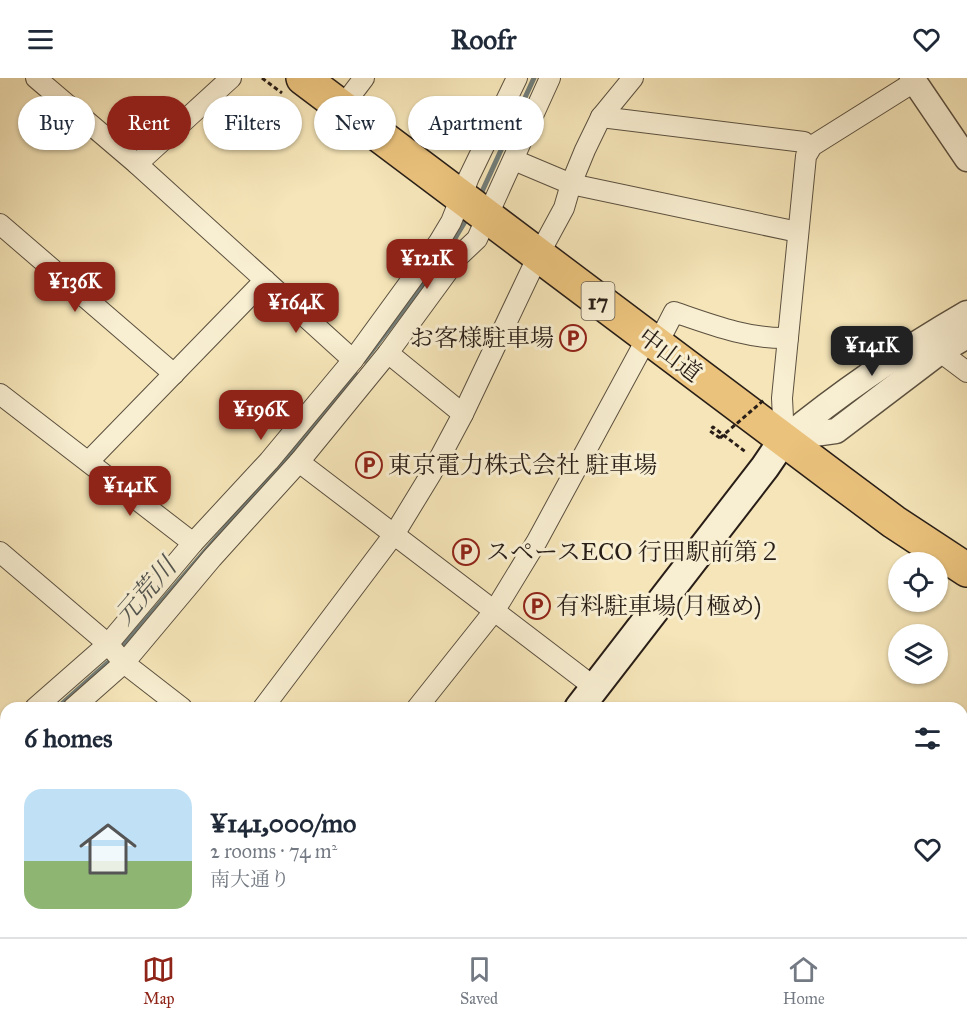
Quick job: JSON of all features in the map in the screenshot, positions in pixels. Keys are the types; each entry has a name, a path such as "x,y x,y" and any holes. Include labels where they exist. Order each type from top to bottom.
{"highway":[{"name":"中山道","path":"303,78 327,96"},
{"name":"中山道","path":"396,148 894,522 967,570"},
{"name":"中山道","path":"894,522 924,552"},
{"name":"中山道","path":"948,575 967,592"}],"main road":[{"path":"586,697 765,467 784,439"}],"street":[{"path":"36,78 137,164 352,360"},
{"path":"137,164 231,78"},
{"path":"350,96 364,78"},
{"path":"80,702 124,663 212,558 299,462 388,353 459,256 477,239 474,207 518,78"},
{"path":"42,702 108,644 193,543 269,461 352,360 440,242 452,222 474,207 514,160 550,78"},
{"path":"268,702 395,534 431,474 564,208 585,150 602,117 633,78"},
{"path":"784,439 782,398 806,156 810,148 913,80 965,152"},
{"path":"602,117 804,142 810,148"},
{"path":"514,160 571,184 798,232"},
{"path":"0,224 174,374"},
{"path":"89,461 265,280"},
{"path":"422,702 495,610 537,542 652,341 674,312 730,331 772,338 788,338"},
{"path":"784,439 816,413 932,345 967,313"},
{"path":"932,345 967,336"},
{"path":"932,345 967,372"},
{"path":"388,353 463,414"},
{"path":"0,393 193,543"},
{"path":"299,462 495,610 586,697"},
{"path":"0,552 108,644 124,663 174,702"}],"path":[{"path":"750,456 729,440 713,427 710,431 720,438 765,399"}],"waterway":[{"name":"元荒川","path":"480,196 534,78"},
{"name":"元荒川","path":"364,361 442,260 469,215"},
{"name":"元荒川","path":"64,702 113,658 312,427 355,373"}],"place":[{"name":"お客様駐車場","path":"573,338"},
{"name":"東京電力株式会社 駐車場","path":"369,465"},
{"name":"スペースECO 行田駅前第２","path":"466,552"},
{"name":"有料駐車場(月極め)","path":"537,606"}]}
